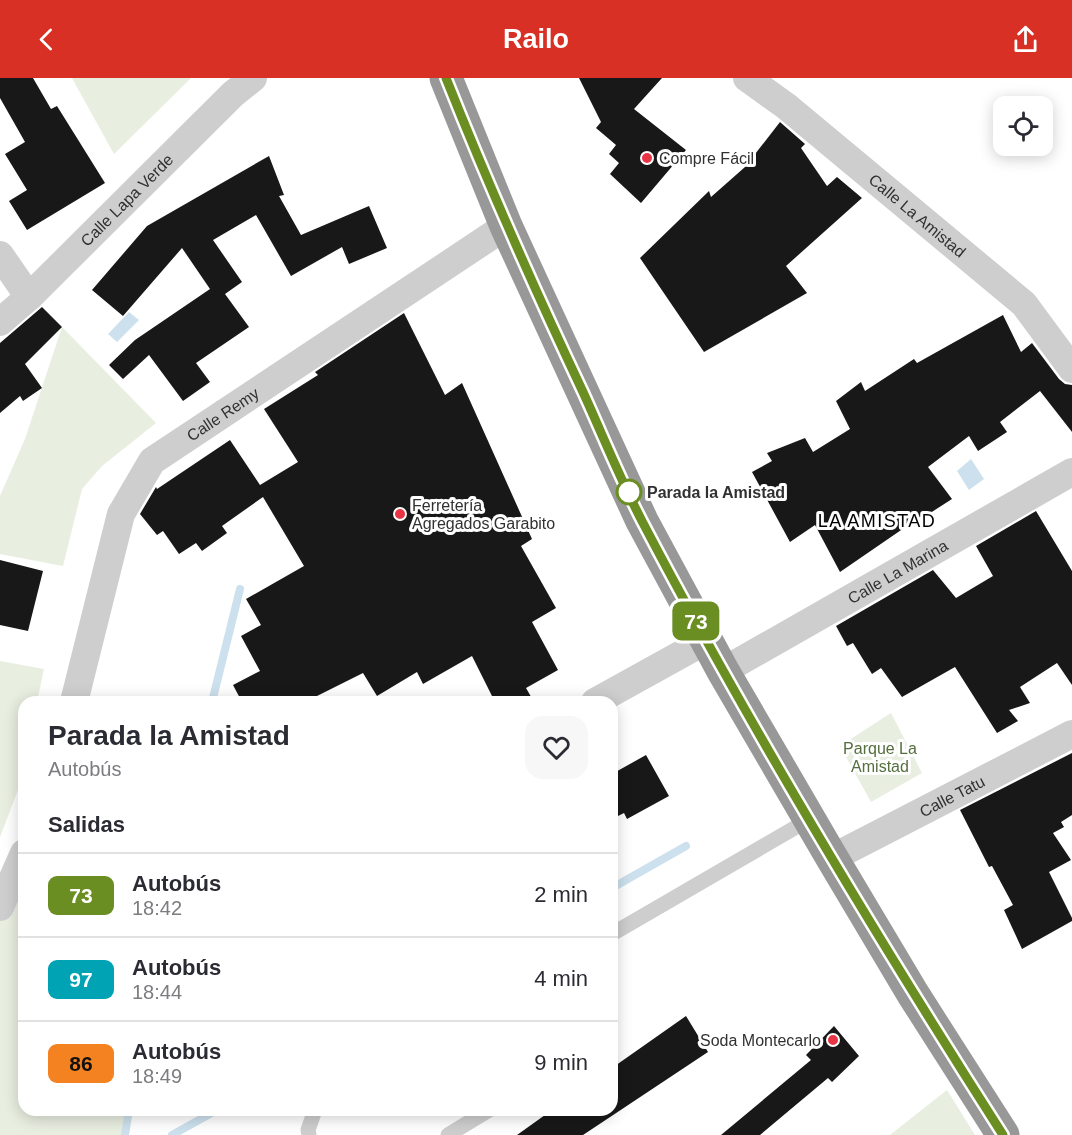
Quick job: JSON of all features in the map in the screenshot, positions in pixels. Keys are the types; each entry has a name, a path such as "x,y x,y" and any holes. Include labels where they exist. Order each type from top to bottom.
{"highway":[{"path":"446,78 506,226 642,521 723,671 832,858 913,994 1003,1135"}],"street":[{"name":"Calle Lapa Verde","path":"0,322 29,297 234,94 253,78"},
{"name":"Calle La Amistad","path":"747,78 786,106 1024,304 1072,369"},
{"name":"Calle Remy","path":"76,696 121,514 152,461 506,226"},
{"path":"0,255 29,297"},
{"name":"Calle La Marina","path":"723,671 1072,472"},
{"path":"606,696 707,640"},
{"name":"Calle Tatu","path":"832,858 1072,734"},
{"path":"0,907 18,866"}],"lane":[{"path":"618,931 810,819"},
{"path":"309,1135 308,1130 313,1116"},
{"path":"448,1135 479,1116"}],"green space":[{"path":"72,78 191,78 114,154"},
{"path":"62,327 156,423 102,466 82,489 63,566 0,554 0,496 25,439"},
{"path":"0,661 44,669 38,696 18,696 18,790 0,837"},
{"name":"Parque La Amistad","path":"891,713 922,773 871,802 840,746"},
{"path":"18,871 18,1116 128,1116 125,1135 0,1135 0,914"},
{"path":"947,1090 975,1135 890,1135"}],"water":[{"path":"129,312 139,320 117,342 108,334"},
{"path":"971,459 984,479 969,490 957,471"}],"building":[{"path":"0,78 33,78 51,109 57,106 105,183 27,230 9,201 27,190 5,154 25,142 0,98"},
{"path":"579,78 662,78 634,109 686,150 641,203 610,174 619,163 609,154 616,145 596,128 601,122"},
{"path":"780,122 805,144 801,148 827,186 837,177 862,198 786,266 807,293 704,352 640,258 709,191 711,197 745,167"},
{"path":"269,156 284,195 279,196 301,235 369,206 387,248 349,264 342,247 291,276 256,215 213,240 242,282 225,294 249,327 196,363 210,382 183,401 149,355 123,379 109,365 135,340 210,289 182,248 123,316 92,290 147,226"},
{"path":"42,307 62,327 25,364 42,388 23,401 20,396 0,413 0,343"},
{"path":"404,313 445,395 462,383 532,539 521,546 556,608 532,622 558,670 526,688 531,696 492,696 472,656 423,684 417,672 377,696 363,673 317,696 239,696 233,685 260,671 241,636 261,625 246,599 304,566 263,497 222,526 227,533 202,551 196,543 179,554 163,531 157,535 140,514 156,487 157,489 230,440 260,485 298,462 264,409 318,375 315,372"},
{"path":"1003,315 1021,352 1032,343 1059,379 1065,384 1072,385 1072,432 1040,391 1000,422 1007,432 978,451 969,436 928,467 952,499 924,517 923,515 840,572 815,525 790,542 752,472 772,461 767,453 805,438 813,452 850,429 836,401 861,382 865,391 914,359 917,363"},
{"path":"1036,511 1072,571 1072,685 1057,663 1020,687 1030,703 1009,710 1018,721 997,733 955,667 902,697 881,668 872,674 853,643 847,646 836,626 933,570 956,598 993,576 976,546"},
{"path":"0,560 43,571 28,631 0,625"},
{"path":"1072,753 1072,815 1061,822 1064,827 1053,833 1071,860 1049,872 1072,921 1022,949 1004,910 1013,905 992,866 989,867 960,810"},
{"path":"646,755 669,796 627,819 624,813 618,816 618,771"},
{"path":"686,1016 708,1052 618,1112 618,1064"},
{"path":"834,1026 859,1056 832,1082 828,1078 760,1135 721,1135 811,1060 806,1055"},
{"path":"544,1116 612,1116 583,1135 517,1135"}],"waterway":[{"path":"213,696 240,589"},
{"path":"618,885 686,846"},
{"path":"125,1135 128,1116"},
{"path":"172,1135 206,1116"}],"bus line":[{"name":"73","path":"446,78 506,226 642,521 723,671 832,858 913,994 1003,1135"}],"place":[{"name":"Compre Fácil","path":"647,158"},
{"name":"Parada la Amistad","path":"629,492"},
{"name":"Ferretería Agregados Garabito","path":"400,514"},
{"name":"Soda Montecarlo","path":"833,1040"}],"district":[{"name":"LA AMISTAD","path":"877,521"}]}
